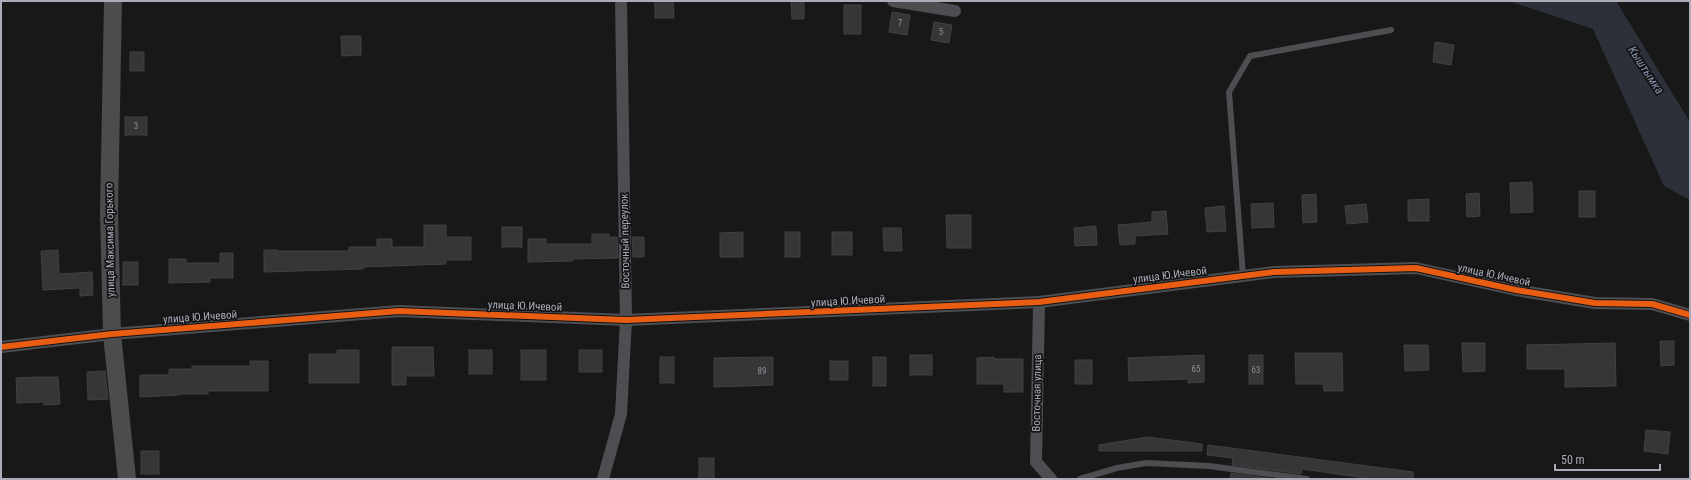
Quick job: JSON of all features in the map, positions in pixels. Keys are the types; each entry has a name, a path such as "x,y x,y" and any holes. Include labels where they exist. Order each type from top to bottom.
{"street":[{"name":"улица Максима Горького","path":"113,1 109,213 112,334 127,479"},
{"name":"Восточный переулок","path":"603,479 621,414 626,320 621,1"},
{"path":"893,1 955,11"},
{"name":"улица Ю.Ичевой","path":"1,347 112,334 399,311 626,320 1038,302 1274,272 1416,268 1516,290 1588,302 1652,304 1690,318"},
{"name":"Восточная улица","path":"1038,302 1036,462 1051,479"}],"lane":[{"path":"1243,276 1229,92 1250,56 1391,30"},
{"path":"1080,479 1117,468 1146,463 1209,466 1307,479"}],"water":[{"name":"Кыштымка","path":"1509,1 1616,1 1690,122 1690,200 1664,186 1593,29"}],"building":[{"path":"655,1 673,1 674,18 655,18"},
{"path":"791,1 804,1 804,19 792,19"},
{"path":"844,5 861,5 861,34 844,34"},
{"path":"892,12 910,15 907,35 889,32"},
{"path":"934,22 952,25 949,43 931,40"},
{"path":"341,36 361,36 361,55 342,56"},
{"path":"1435,42 1454,45 1451,65 1433,62"},
{"path":"130,52 144,52 144,71 130,71"},
{"path":"125,117 147,117 147,135 125,135"},
{"path":"1532,182 1533,212 1511,213 1510,183"},
{"path":"1579,191 1595,191 1595,217 1579,217"},
{"path":"1479,193 1480,216 1467,217 1466,194"},
{"path":"1316,194 1317,222 1303,223 1302,195"},
{"path":"1429,199 1429,221 1408,221 1408,200"},
{"path":"1273,203 1274,227 1252,228 1251,204"},
{"path":"1366,204 1368,222 1347,224 1345,206"},
{"path":"1224,206 1226,231 1207,232 1205,208"},
{"path":"1166,211 1168,234 1135,236 1135,244 1120,245 1118,225 1152,222 1152,212"},
{"path":"946,215 971,215 971,248 947,248"},
{"path":"424,225 446,225 446,237 471,237 471,260 446,260 446,264 363,267 363,269 264,272 264,250 349,251 349,247 377,247 377,239 392,239 392,247 424,247"},
{"path":"1096,226 1097,245 1075,246 1074,228"},
{"path":"502,227 522,227 522,247 502,247"},
{"path":"883,228 901,228 902,251 884,251"},
{"path":"743,232 743,257 720,257 720,233"},
{"path":"785,232 800,232 800,257 785,257"},
{"path":"832,232 852,232 852,255 832,255"},
{"path":"592,234 609,234 609,237 617,237 618,258 528,262 528,239 546,239 546,244 592,244"},
{"path":"632,237 644,237 644,257 633,257"},
{"path":"58,250 59,274 92,272 93,295 80,296 80,288 43,290 41,251"},
{"path":"220,253 233,253 233,278 210,278 210,282 169,283 169,259 186,259 186,263 220,263"},
{"path":"123,262 138,262 138,285 123,285"},
{"path":"1660,341 1674,341 1674,365 1661,366"},
{"path":"1462,343 1485,343 1485,371 1463,372"},
{"path":"1615,343 1616,386 1565,387 1565,369 1527,369 1527,345"},
{"path":"1404,345 1428,345 1429,370 1405,371"},
{"path":"392,347 433,347 434,376 406,376 406,385 392,385"},
{"path":"337,350 359,350 359,383 309,383 309,354 337,354"},
{"path":"469,350 492,350 492,374 469,374"},
{"path":"521,350 546,350 546,380 521,380"},
{"path":"579,350 602,350 602,372 579,372"},
{"path":"1295,353 1342,353 1343,391 1324,391 1323,384 1296,384"},
{"path":"910,355 932,355 932,375 910,375"},
{"path":"1204,355 1204,382 1188,383 1188,379 1129,381 1128,358"},
{"path":"1249,355 1263,355 1263,384 1249,384"},
{"path":"660,357 674,357 674,383 660,383"},
{"path":"773,357 773,385 714,387 714,358"},
{"path":"873,357 886,357 886,386 873,386"},
{"path":"994,357 994,359 1023,359 1023,392 1004,392 1004,384 977,384 977,358"},
{"path":"1075,360 1092,360 1092,384 1075,384"},
{"path":"250,361 268,361 268,391 208,391 208,394 180,394 140,397 140,375 169,375 169,369 192,369 192,366 250,366"},
{"path":"830,361 848,361 848,380 830,380"},
{"path":"105,371 108,399 88,400 87,372"},
{"path":"58,377 60,404 44,405 43,402 17,403 16,378"},
{"path":"1646,430 1670,432 1668,454 1644,451"},
{"path":"1148,437 1202,444 1202,451 1099,451 1099,445"},
{"path":"1208,445 1413,472 1413,479 1372,479 1302,469 1301,474 1232,465 1233,458 1207,455"},
{"path":"141,451 159,451 159,474 141,474"},
{"path":"699,458 714,458 714,479 699,479"},
{"path":"1231,473 1273,479 1230,479"}],"cycle path":[{"path":"1,347 112,334 399,311 626,320 1039,302 1274,272 1416,268 1516,290 1595,303 1652,304 1690,315"}]}
